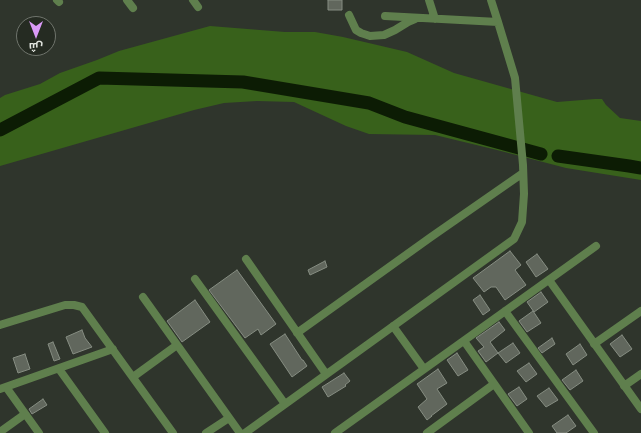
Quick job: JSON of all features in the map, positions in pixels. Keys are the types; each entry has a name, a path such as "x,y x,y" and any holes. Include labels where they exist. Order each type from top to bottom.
{"street":[{"path":"127,0 133,8"},
{"path":"193,0 198,7"},
{"path":"429,0 435,19"},
{"path":"245,433 514,239 522,222 524,194 515,78 490,0"},
{"path":"349,15 356,30 370,36 384,35 418,18"},
{"path":"385,16 498,22"},
{"path":"297,333 523,169"},
{"path":"335,433 596,246"},
{"path":"246,259 326,374"},
{"path":"195,279 285,404"},
{"path":"549,280 641,409"},
{"path":"143,297 240,433"},
{"path":"0,325 65,305 82,307 173,433"},
{"path":"505,311 594,433"},
{"path":"594,344 641,311"},
{"path":"393,326 424,369"},
{"path":"464,341 529,433"},
{"path":"133,377 177,346"},
{"path":"39,433 3,388 113,349"},
{"path":"58,369 105,433"},
{"path":"624,386 641,374"},
{"path":"427,433 494,384"},
{"path":"0,432 25,414"},
{"path":"206,433 229,418"}],"green space":[{"path":"210,26 285,32 315,32 343,37 407,52 454,73 557,102 602,99 606,105 620,118 641,121 641,180 566,168 435,135 369,134 346,126 294,102 257,101 224,103 194,110 0,166 0,98 40,84 60,73 119,51"}],"building":[{"path":"328,0 342,0 342,10 328,10"},
{"path":"510,251 521,265 515,270 526,285 505,300 496,287 491,287 484,292 473,278"},
{"path":"537,254 548,269 536,277 526,262"},
{"path":"325,261 327,267 310,275 308,270"},
{"path":"237,270 276,324 261,335 258,329 245,338 209,290"},
{"path":"541,292 548,302 534,312 527,302"},
{"path":"480,295 490,310 483,315 473,300"},
{"path":"195,300 210,322 182,342 167,321"},
{"path":"533,311 541,323 527,332 519,321"},
{"path":"499,322 505,330 490,342 498,353 486,362 478,351 484,347 476,338"},
{"path":"82,330 85,338 92,347 73,354 66,337"},
{"path":"285,334 307,366 292,377 270,344"},
{"path":"622,335 632,349 620,357 610,344"},
{"path":"552,338 555,344 542,353 538,348"},
{"path":"53,342 60,359 54,361 48,344"},
{"path":"513,343 520,353 506,363 498,353"},
{"path":"580,344 587,355 573,365 566,354"},
{"path":"457,353 468,370 458,376 447,360"},
{"path":"25,354 30,369 18,373 13,358"},
{"path":"529,363 537,374 526,382 517,371"},
{"path":"438,369 447,383 437,389 447,404 427,420 418,407 427,399 417,384"},
{"path":"576,370 583,381 570,390 562,380"},
{"path":"344,373 350,381 345,385 346,386 328,397 322,387"},
{"path":"519,387 527,399 517,406 508,394"},
{"path":"549,388 558,400 546,407 537,396"},
{"path":"43,399 47,405 32,414 29,409"},
{"path":"568,415 576,426 566,433 557,433 552,426"}],"waterway":[{"path":"0,130 99,78 243,82 369,103 405,117 541,154"},
{"path":"558,156 641,168"}]}
